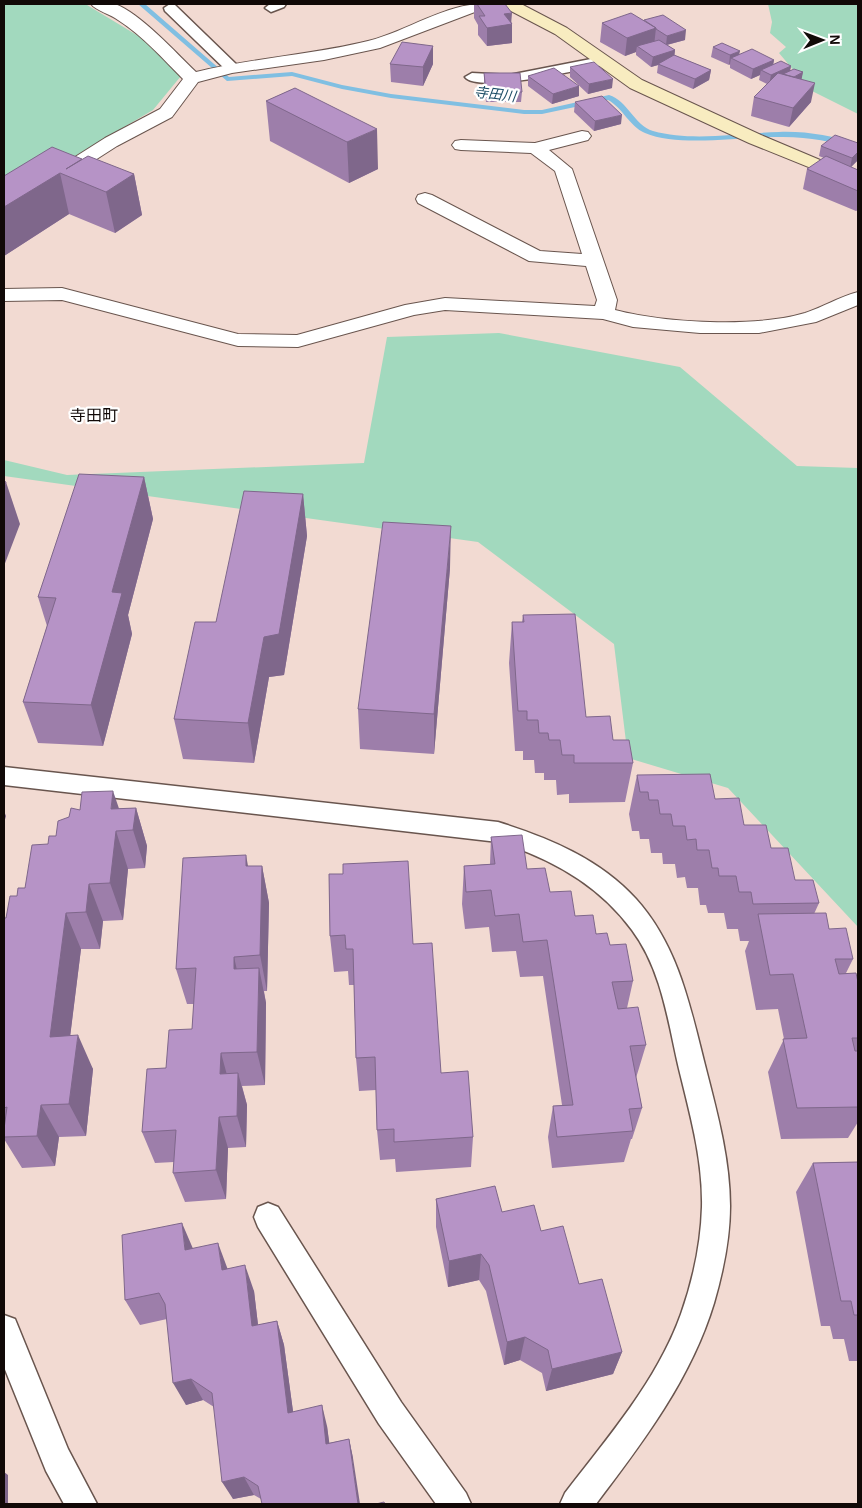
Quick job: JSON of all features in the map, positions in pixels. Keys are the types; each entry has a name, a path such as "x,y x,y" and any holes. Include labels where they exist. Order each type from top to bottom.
{"street":[{"path":"99,4 108,6 144,32 198,76"},
{"path":"4,210 111,142 166,113 198,76 232,68 324,55 374,45 483,4"},
{"path":"504,4 517,8 561,31 636,84 752,138 858,182"},
{"path":"461,145 534,148 582,136"},
{"path":"534,148 563,168 606,300 604,313"},
{"path":"425,198 536,257 594,261"},
{"path":"4,295 62,294 238,340 298,342 412,309 445,304 604,313 633,321 700,327 759,327 809,318 858,298"}],"lane":[{"path":"170,8 232,68"},
{"path":"472,77 509,79 602,61"},
{"path":"4,776 498,832 530,841 566,858 603,882 642,924 663,962 676,1001 708,1136 716,1207 710,1260 696,1313 678,1361 646,1411 576,1504"},
{"path":"268,1217 390,1413 455,1504"},
{"path":"4,1330 57,1460 81,1504"}],"green space":[{"path":"4,4 87,5 140,37 181,76 153,110 4,198"},
{"path":"768,4 858,4 858,114 810,90 779,53 786,47 770,33 772,22"},
{"path":"499,333 680,367 797,466 858,468 858,927 728,788 628,758 614,644 478,542 4,476 4,460 67,475 364,463 387,337"}],"building":[{"path":"477,4 505,4 512,13 504,14 512,24 487,28 479,16 485,16"},
{"path":"631,13 656,28 627,38 602,23"},
{"path":"663,15 686,30 667,36 644,20"},
{"path":"659,40 675,50 653,57 637,46"},
{"path":"402,42 433,46 423,67 390,64"},
{"path":"722,43 740,51 730,55 713,47"},
{"path":"752,49 774,60 753,69 731,58"},
{"path":"674,55 711,70 695,79 658,64"},
{"path":"781,61 791,66 771,75 761,70"},
{"path":"594,62 613,79 589,84 570,67"},
{"path":"554,68 579,86 553,94 528,76"},
{"path":"794,69 803,72 794,77 783,74"},
{"path":"484,73 520,73 522,92 486,92"},
{"path":"778,73 815,83 793,108 754,97"},
{"path":"295,88 377,129 347,142 266,101"},
{"path":"602,96 622,115 595,121 575,102"},
{"path":"835,135 858,143 858,152 852,158 821,146"},
{"path":"52,147 82,159 66,169 88,156 134,174 106,192 60,173 4,207 4,176"},
{"path":"826,156 858,170 858,191 807,169"},
{"path":"79,474 144,477 112,592 122,593 91,705 23,702 56,598 38,597"},
{"path":"244,491 303,494 279,634 264,637 248,723 174,719 195,622 216,622"},
{"path":"383,522 451,526 434,714 358,709"},
{"path":"575,614 586,717 610,716 613,740 629,740 633,763 574,763 574,755 562,755 560,740 549,740 548,733 539,733 538,720 527,720 527,711 518,711 512,622 524,622 523,615"},
{"path":"710,774 715,799 739,798 744,825 766,825 771,848 788,848 795,880 813,880 819,903 753,904 751,892 739,892 736,876 719,876 718,868 712,868 709,850 697,850 696,839 687,840 685,826 673,826 671,814 660,814 658,800 649,800 648,792 640,792 637,775"},
{"path":"113,791 111,809 136,808 133,830 116,831 110,883 89,884 86,912 66,913 50,1037 78,1035 69,1104 41,1105 37,1136 4,1137 7,1107 4,1108 4,918 6,918 10,896 17,896 18,888 25,888 32,845 48,844 49,836 56,836 58,821 69,817 71,808 80,810 82,792"},
{"path":"522,835 527,869 545,868 550,892 571,891 575,916 593,915 596,934 607,933 610,945 626,944 633,981 612,982 618,1009 638,1007 646,1045 630,1046 642,1108 629,1109 633,1131 557,1137 553,1106 573,1105 547,940 523,942 519,914 495,916 491,890 466,892 464,866 495,864 491,837"},
{"path":"246,855 246,866 262,866 260,955 234,957 234,969 259,968 257,1052 221,1053 220,1074 238,1073 237,1116 219,1117 216,1170 173,1173 176,1130 142,1132 147,1069 166,1068 169,1030 192,1029 196,968 176,969 183,858"},
{"path":"408,861 413,944 432,943 441,1073 468,1071 473,1137 394,1142 394,1129 377,1130 375,1057 356,1058 353,949 346,949 345,935 330,936 329,874 343,874 343,864"},
{"path":"826,913 829,929 846,928 853,959 835,959 839,974 856,973 858,982 858,1038 852,1038 855,1051 858,1051 858,1107 797,1108 783,1039 807,1038 793,974 770,975 758,914"},
{"path":"858,1162 858,1315 854,1315 851,1301 841,1301 813,1163"},
{"path":"495,1186 502,1212 534,1205 541,1231 563,1226 579,1284 602,1279 622,1352 552,1369 548,1350 525,1337 507,1342 489,1265 481,1254 449,1261 436,1199"},
{"path":"182,1223 185,1250 218,1243 222,1270 245,1265 252,1326 277,1321 288,1413 322,1405 326,1444 349,1439 358,1504 262,1504 258,1486 244,1477 222,1482 212,1393 191,1379 173,1383 165,1304 159,1293 125,1300 122,1235"}],"waterway":[{"name":"寺田川","path":"141,4 227,79 292,74 342,87 391,96 524,112 542,112 609,97 615,100 639,126 652,133 704,138 781,134 806,135 832,138 858,146"}],"district":[{"name":"寺田町","path":"94,415"}]}
